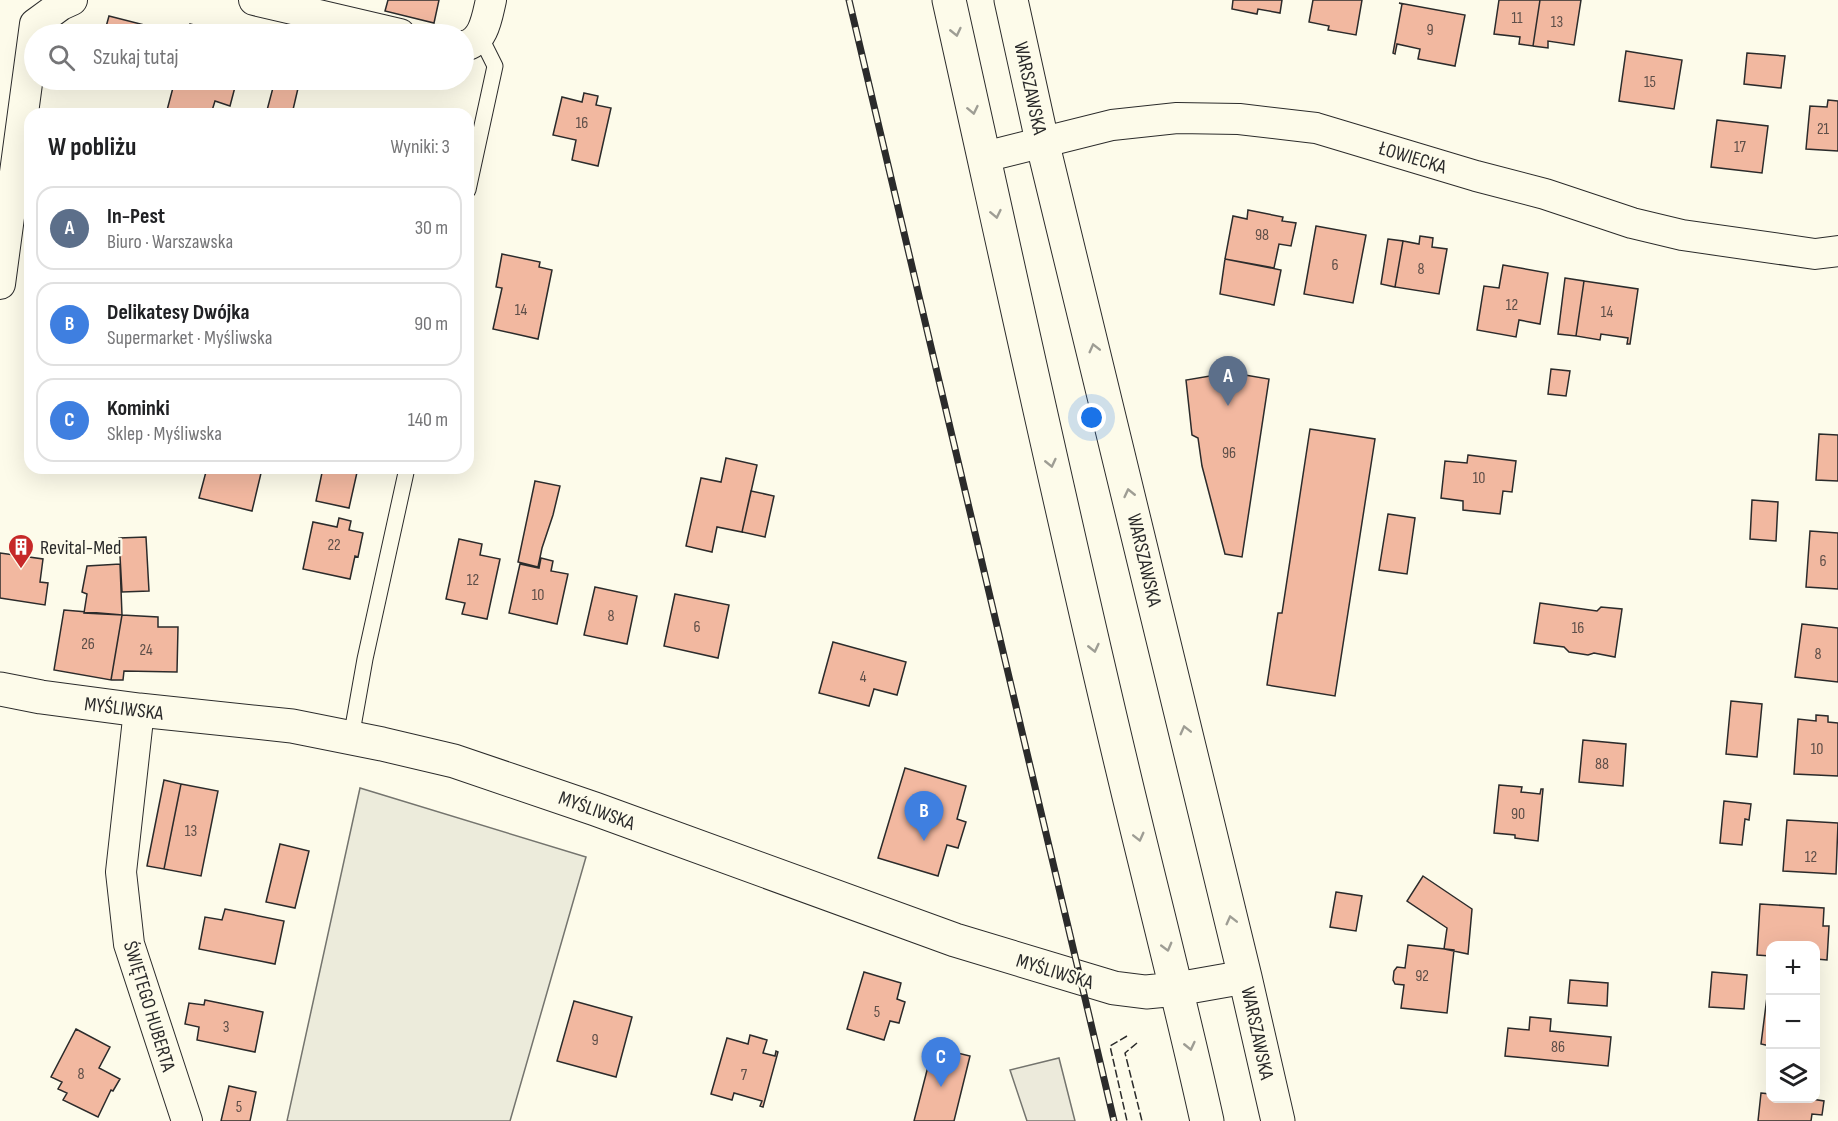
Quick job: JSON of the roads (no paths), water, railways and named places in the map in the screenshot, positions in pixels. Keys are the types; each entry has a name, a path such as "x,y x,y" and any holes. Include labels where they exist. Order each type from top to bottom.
{"main road":[{"path":"949,0 1038,406 1207,1121"},
{"name":"WARSZAWSKA","path":"1011,0 1042,141 1245,976 1278,1121"},
{"name":"MYŚLIWSKA","path":"0,689 40,697 139,710 292,726 454,761 539,789 945,936 1114,988 1146,992 1177,989 1245,976"}],"street":[{"path":"35,24 72,0"},
{"path":"254,0 357,24"},
{"path":"474,37 492,0"},
{"path":"0,284 26,90"},
{"name":"ŁOWIECKA","path":"984,157 1112,125 1177,118 1239,118 1316,128 1476,176 1545,194 1632,223 1682,235 1815,254 1838,251"},
{"name":"ŚWIĘTEGO HUBERTA","path":"139,710 121,872 129,944 187,1121"}],"lane":[{"path":"474,43 495,66 474,162"},
{"path":"351,738 365,659 406,474"}],"railway":[{"path":"849,0 1114,1121"}],"place":[{"name":"In-Pest","path":"1228,406"},
{"name":"Revital-Med","path":"21,570"},
{"name":"Delikatesy Dwójka","path":"924,841"},
{"name":"Kominki","path":"941,1087"}]}
